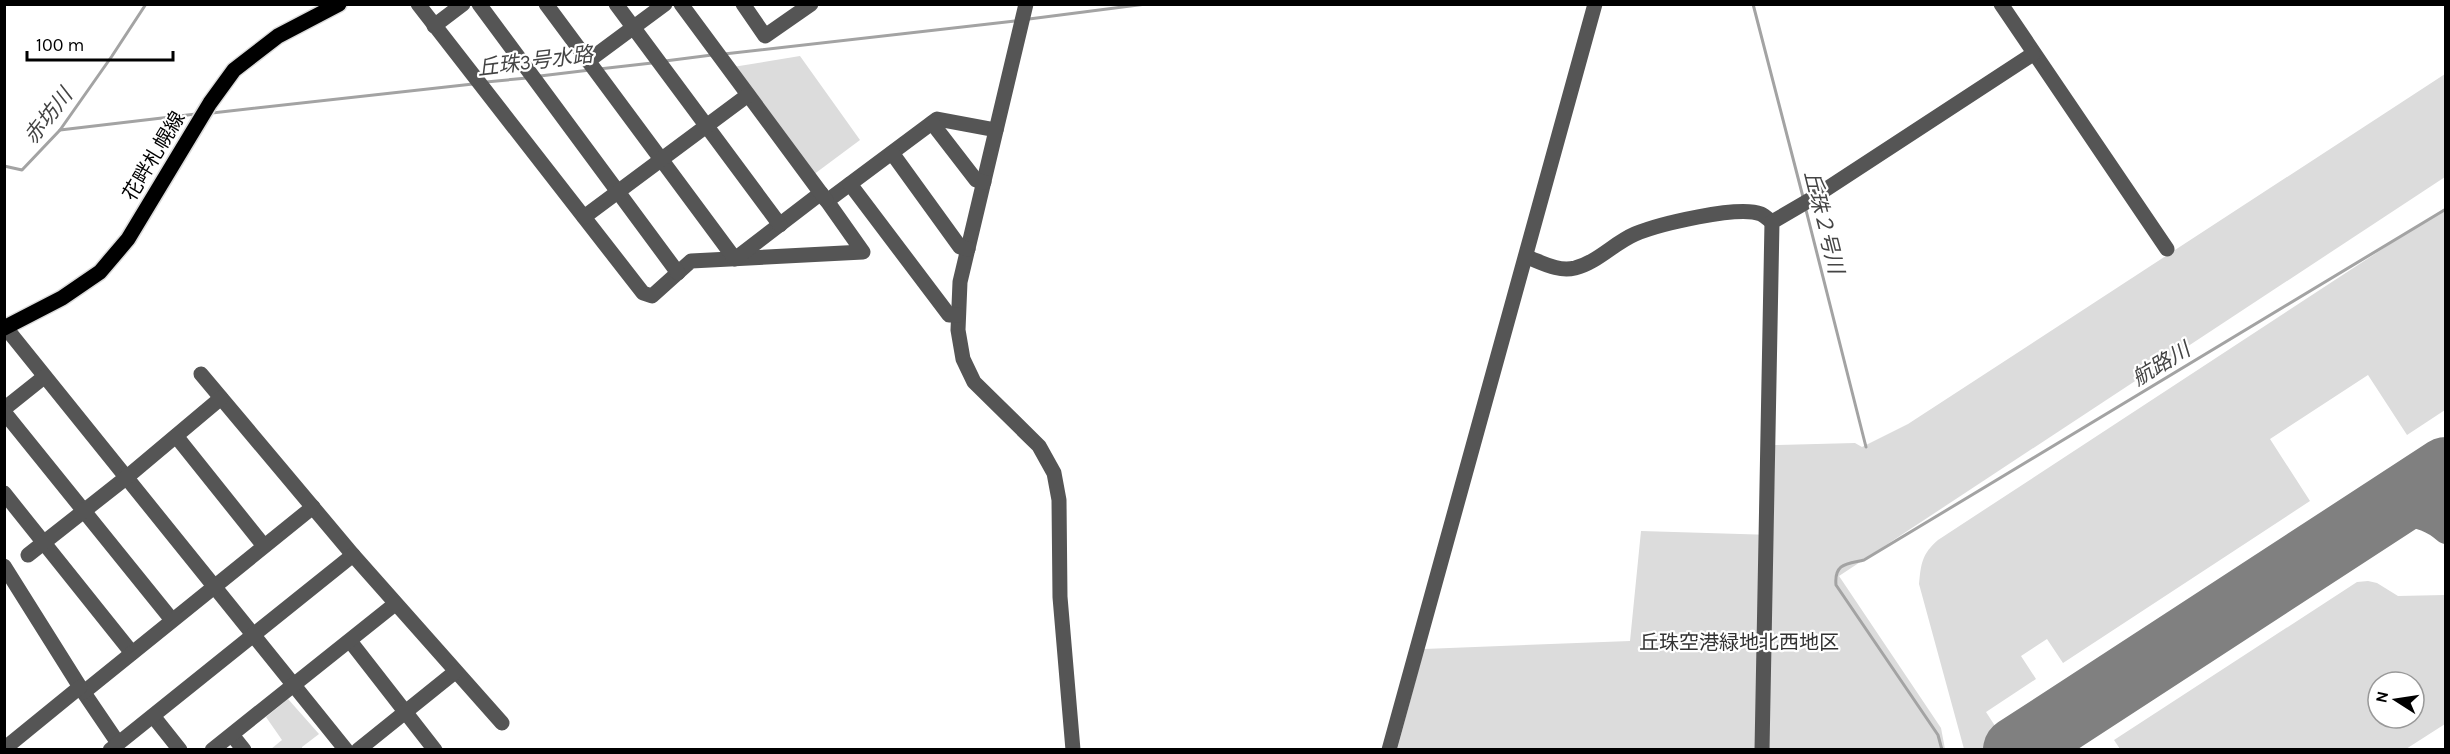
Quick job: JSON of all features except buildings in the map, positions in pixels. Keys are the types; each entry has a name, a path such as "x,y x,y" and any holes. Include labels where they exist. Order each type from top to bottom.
{"main road":[{"name":"花畔札幌線","path":"5,328 62,298 100,272 129,239 194,128 234,70 262,46 339,4"}],"street":[{"path":"418,4 644,293 652,296 691,261 862,252 681,4"},
{"path":"434,26 463,4"},
{"path":"479,4 678,273"},
{"path":"546,4 735,259"},
{"path":"616,4 780,225"},
{"path":"592,67 633,28 665,4"},
{"path":"742,4 765,36 809,5"},
{"path":"1026,4 960,282 958,330 963,359 974,382 1039,446 1054,473 1059,500 1060,597 1073,750"},
{"path":"1389,750 1595,4"},
{"path":"2001,4 2167,249"},
{"path":"1772,222 2033,54"},
{"path":"584,217 748,95"},
{"path":"735,259 780,225 824,197 850,184 937,119 996,130"},
{"path":"932,123 976,180 984,182"},
{"path":"892,153 960,247 968,249"},
{"path":"850,184 949,315 958,315"},
{"path":"1527,257 1558,269 1576,268 1600,257 1634,235 1665,224 1737,212 1760,214 1772,222"},
{"path":"1762,750 1772,222"},
{"path":"5,328 346,750"},
{"path":"201,374 395,604 502,723"},
{"path":"44,377 4,411 172,620"},
{"path":"28,555 127,477 221,398"},
{"path":"176,436 264,546"},
{"path":"4,493 132,653"},
{"path":"4,749 132,653 313,507"},
{"path":"4,566 82,689 114,746 353,555"},
{"path":"212,750 395,604"},
{"path":"350,641 435,750"},
{"path":"358,750 455,672"},
{"path":"153,716 180,750"},
{"path":"232,735 244,750"}],"green space":[{"path":"800,56 860,140 813,175 733,67"},
{"name":"丘珠空港緑地北西地区","path":"2445,74 2445,177 1839,576 1941,728 1945,749 1397,750 1424,649 1630,641 1641,531 1773,535 1775,445 1855,443 1862,447 1908,424"},
{"path":"2445,208 2445,410 2407,435 2368,375 2270,439 2310,501 2063,663 2047,639 2021,656 2036,679 1986,712 2010,749 1964,749 1919,584 1923,559 1933,545"},
{"path":"2357,582 2377,583 2398,596 2445,595 2445,724 2406,749 2120,749 2114,740"},
{"path":"288,699 319,734 302,749 271,749 282,740 266,717"}],"waterway":[{"name":"赤坊川","path":"4,166 22,170 60,130 146,4"},
{"path":"1029,19 1146,4"},
{"name":"丘珠２号川","path":"1753,4 1803,197"},
{"name":"丘珠3号水路","path":"724,54 1015,21"},
{"name":"丘珠3号水路","path":"665,61 712,55"},
{"name":"丘珠3号水路","path":"599,69 652,63"},
{"name":"丘珠3号水路","path":"540,76 590,70"},
{"name":"丘珠3号水路","path":"486,82 527,78"},
{"name":"丘珠3号水路","path":"212,113 473,84"},
{"name":"丘珠3号水路","path":"60,130 196,114"},
{"name":"航路川","path":"1942,750 1938,735 1836,585 1839,568 1864,560 2446,209"},
{"name":"丘珠２号川","path":"1806,210 1866,447"}],"taxiway":[{"path":"2446,498 2446,518"},
{"path":"2367,521 2388,515 2408,514 2428,519 2446,531"}],"runway":[{"path":"2016,750 2446,470"}]}
